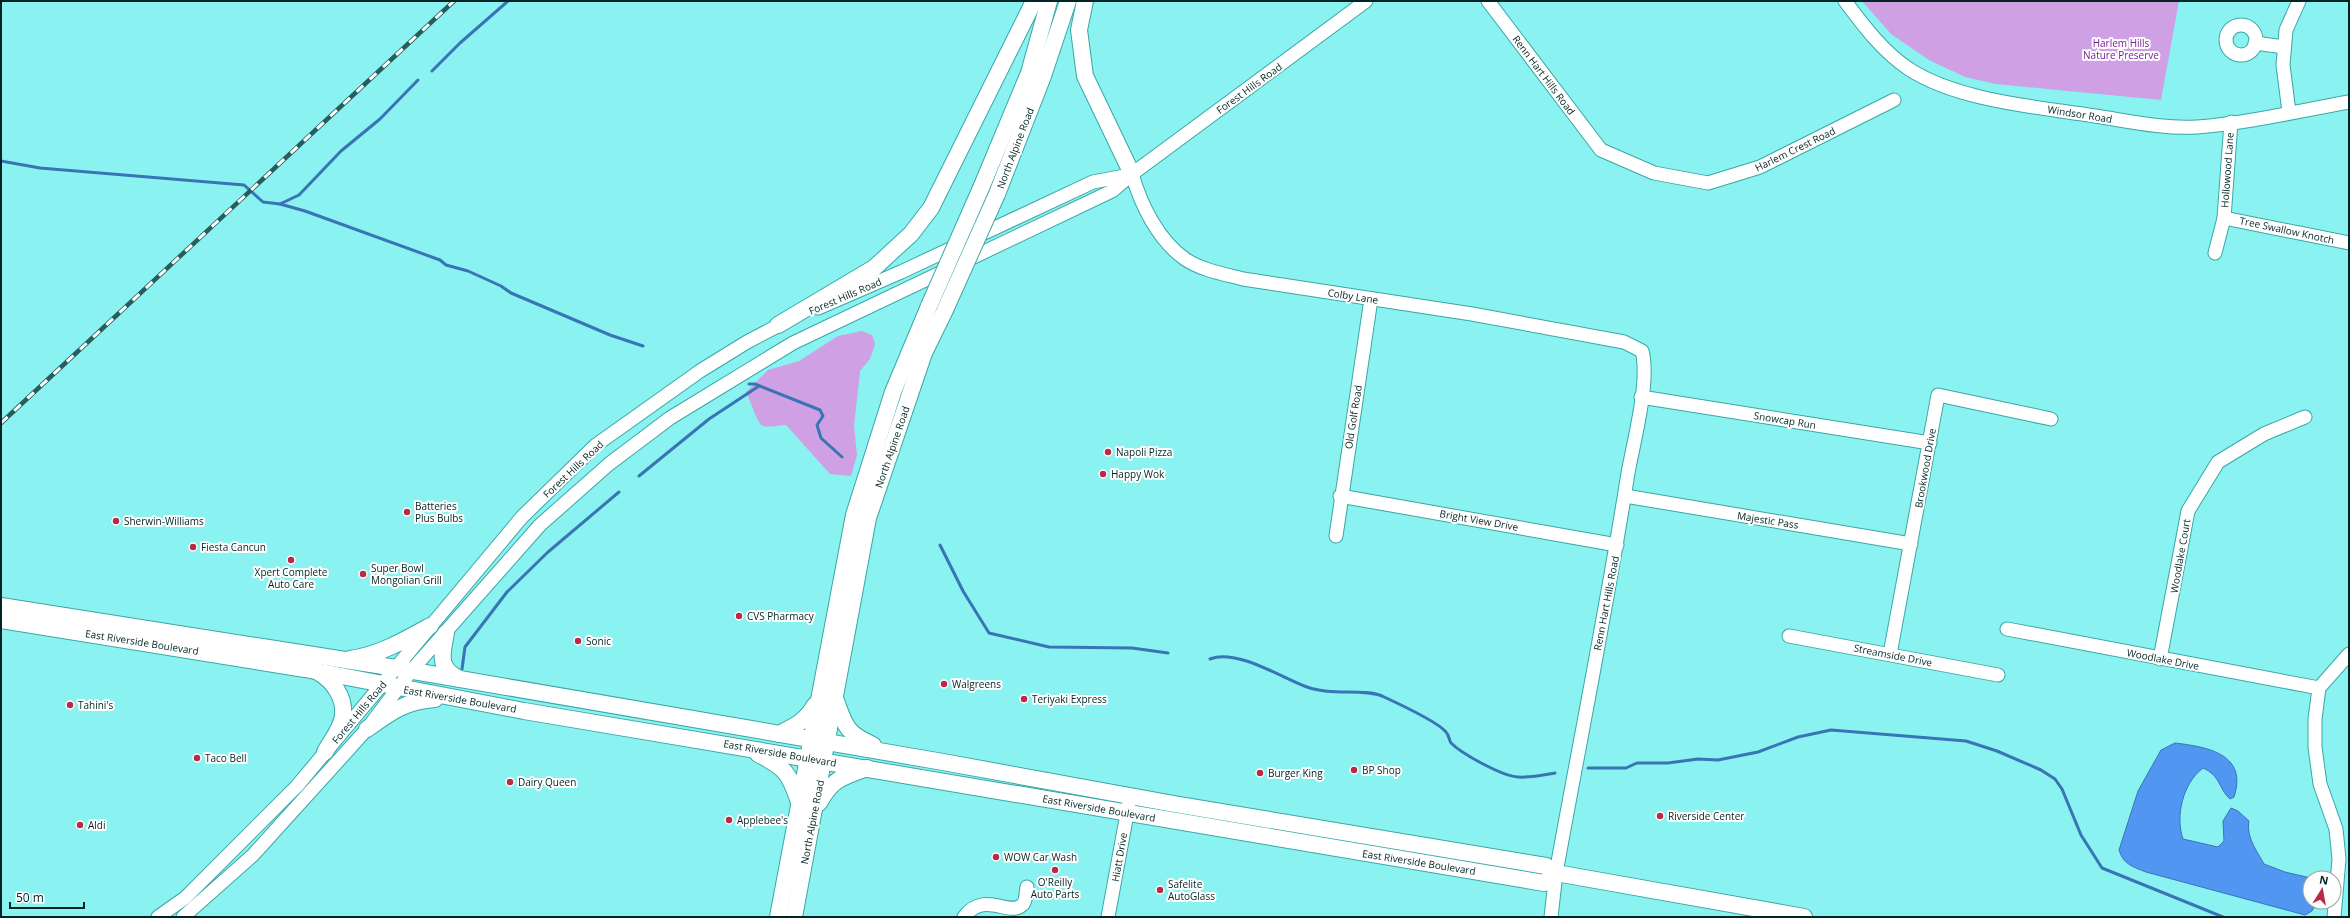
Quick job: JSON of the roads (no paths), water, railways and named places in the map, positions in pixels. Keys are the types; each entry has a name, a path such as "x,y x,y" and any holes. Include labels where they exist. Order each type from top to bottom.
{"main road":[{"path":"778,325 874,268 910,234 931,208 1034,1"},
{"name":"North Alpine Road","path":"787,911 813,814 816,759 819,741 819,698 854,515 893,392 1029,73 1049,1"},
{"name":"North Alpine Road","path":"819,741 835,698 868,518 924,354 997,194 1043,76 1068,1"},
{"path":"1085,1 1079,30 1085,76 1132,174"},
{"name":"East Riverside Boulevard","path":"1,606 403,670 779,734 1130,797 1546,866 1556,873 1804,917"},
{"name":"East Riverside Boulevard","path":"1,620 315,670 475,701 1544,883 1556,873"},
{"path":"339,660 362,657 377,652 430,626"},
{"path":"446,633 442,656 444,667 451,675 473,682"},
{"path":"315,670 328,678 338,691 343,715 326,752"},
{"path":"779,734 800,724 808,717 819,698"},
{"path":"835,698 845,726 856,738 893,754"},
{"path":"367,729 398,707 417,700 475,701"},
{"path":"742,746 776,763 791,777 799,803"},
{"name":"North Alpine Road","path":"787,911 799,803 816,759"},
{"path":"813,814 827,788 837,779 868,768"}],"street":[{"name":"Forest Hills Road","path":"158,917 185,898 297,786 326,752 403,670 446,633 540,525 609,464 670,418 723,384 793,343 1112,191 1132,174 1366,1"},
{"name":"Renn Hart Hills Road","path":"1488,1 1601,150"},
{"name":"Windsor Road","path":"1845,1 1864,27 1887,51 1909,69 1934,81 1986,98 2158,126 2196,127 2349,102"},
{"path":"2289,112 2283,65 2284,47 2286,30 2299,1"},
{"path":"2255,44 2284,47"},
{"name":"Harlem Crest Road","path":"1601,150 1654,173 1708,183 1760,167 1894,100"},
{"name":"Hollowood Lane","path":"2215,253 2224,218 2231,122"},
{"name":"Forest Hills Road","path":"403,670 430,626 522,517 596,445 700,371 778,325 901,272 1093,182 1132,174"},
{"name":"Colby Lane","path":"1132,174 1139,198 1164,239 1185,259 1209,270 1243,279 1472,314 1624,342"},
{"name":"Tree Swallow Knotch","path":"2224,218 2349,243"},
{"name":"Old Golf Road","path":"1336,536 1340,496 1371,298"},
{"name":"Renn Hart Hills Road","path":"1551,917 1556,873 1617,544 1641,397 1645,363 1642,351 1624,342"},
{"name":"Brookwood Drive","path":"1890,654 1938,394 2051,419"},
{"name":"Snowcap Run","path":"1641,397 1930,443"},
{"name":"Woodlake Court","path":"2160,659 2188,511 2218,462 2264,434 2305,417"},
{"name":"Bright View Drive","path":"1340,496 1617,544"},
{"name":"Majestic Pass","path":"1625,496 1910,544"},
{"name":"Woodlake Drive","path":"2007,629 2320,688"},
{"name":"Streamside Drive","path":"1789,636 1998,675"},
{"path":"2334,917 2344,860 2336,829 2320,784 2315,747 2315,719 2320,688 2349,654"},
{"name":"Forest Hills Road","path":"183,917 253,856 367,729 390,685"},
{"name":"Hiatt Drive","path":"1108,917 1130,797"},
{"path":"964,917 973,908 983,904 1012,908 1021,906 1024,903 1027,887"}],"water":[{"path":"2175,743 2200,747 2222,755 2230,762 2235,771 2237,782 2234,797 2230,799 2223,791 2216,778 2209,771 2203,768 2196,774 2190,782 2182,800 2180,820 2183,839 2218,847 2224,841 2223,821 2231,808 2238,811 2249,821 2249,833 2255,849 2264,864 2285,872 2302,876 2302,910 2312,911 2305,915 2146,872 2133,867 2123,859 2119,850 2138,791 2161,750"}],"waterway":[{"path":"432,71 460,43 508,1"},
{"path":"280,204 299,195 341,151 380,119 418,80"},
{"path":"1,161 40,168 244,185 263,202 280,204 305,211 440,260 446,265 468,271 501,286 511,293 610,335 643,346"},
{"path":"749,384 755,384 820,410 823,416 817,425 821,438 842,457"},
{"path":"639,476 709,419 759,386"},
{"path":"462,669 465,647 507,592 548,552 619,492"},
{"path":"940,545 963,591 989,633 1049,647 1132,648 1168,653"},
{"path":"1210,659 1233,657 1317,690 1366,692 1382,696 1416,712 1434,723 1446,732 1451,743 1456,748 1493,769 1518,777 1531,777 1555,773"},
{"path":"1588,768 1626,768 1637,763 1668,763 1698,759 1718,760 1758,752 1798,737 1831,730 1966,741 1997,751 2041,770 2055,779 2062,789 2081,835 2102,868 2223,917"}],"railway":[{"path":"1,423 454,1"}],"place":[{"name":"Napoli Pizza","path":"1108,452"},
{"name":"Happy Wok","path":"1103,474"},
{"name":"Batteries Plus Bulbs","path":"407,512"},
{"name":"Sherwin-Williams","path":"116,521"},
{"name":"Fiesta Cancun","path":"193,547"},
{"name":"Xpert Complete Auto Care","path":"291,560"},
{"name":"Super Bowl Mongolian Grill","path":"363,574"},
{"name":"CVS Pharmacy","path":"739,616"},
{"name":"Sonic","path":"578,641"},
{"name":"Walgreens","path":"944,684"},
{"name":"Teriyaki Express","path":"1024,699"},
{"name":"Tahini's","path":"70,705"},
{"name":"Taco Bell","path":"197,758"},
{"name":"BP Shop","path":"1354,770"},
{"name":"Burger King","path":"1260,773"},
{"name":"Dairy Queen","path":"510,782"},
{"name":"Riverside Center","path":"1660,816"},
{"name":"Applebee's","path":"729,820"},
{"name":"Aldi","path":"80,825"},
{"name":"WOW Car Wash","path":"996,857"},
{"name":"O'Reilly Auto Parts","path":"1055,870"},
{"name":"Safelite AutoGlass","path":"1160,890"}],"park label":[{"name":"Harlem Hills Nature Preserve","path":"2121,48"}]}
